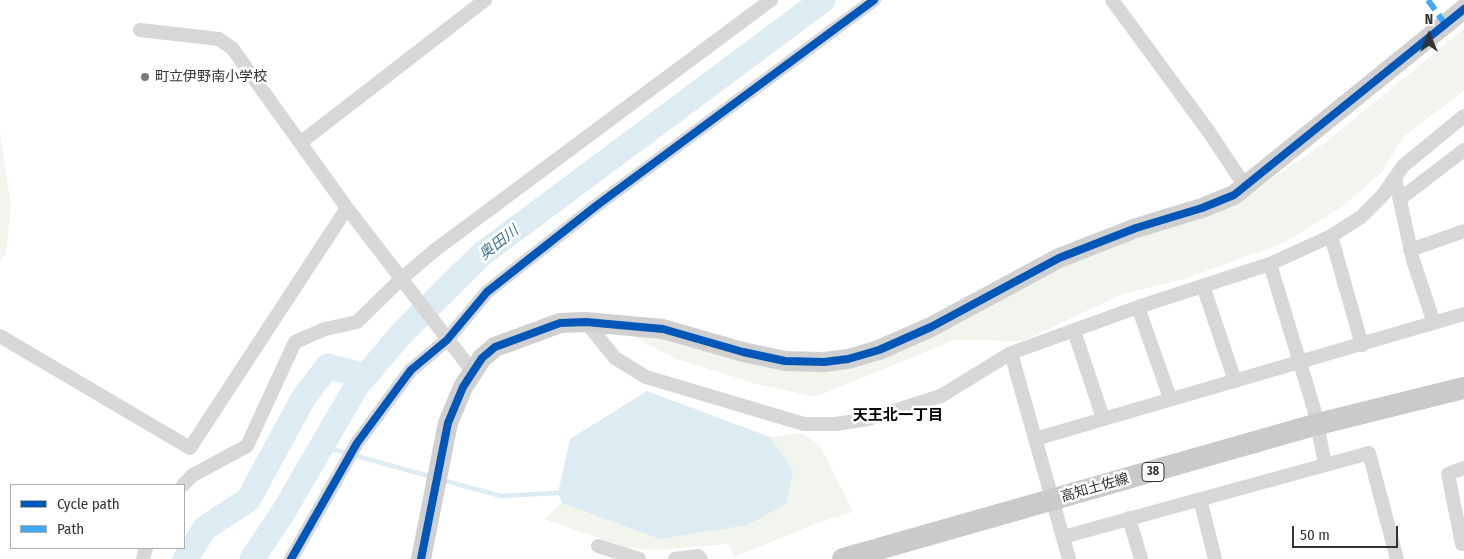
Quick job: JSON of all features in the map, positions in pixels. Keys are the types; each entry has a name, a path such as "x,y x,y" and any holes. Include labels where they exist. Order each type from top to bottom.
{"main road":[{"name":"高知土佐線","path":"843,559 1318,424 1464,388"}],"street":[{"path":"300,143 485,0"},
{"path":"184,484 193,475 247,446 295,342 325,329 358,322 401,279 442,244 771,0"},
{"path":"291,559 358,443 411,370 447,340 487,292 596,206 874,0"},
{"path":"1112,0 1209,132 1245,186"},
{"path":"421,559 448,423 462,387 482,358 494,347 560,323 586,322 663,329 743,352 786,360 824,362 848,359 880,350 931,328 1059,258 1136,228 1202,208 1234,194 1464,9"},
{"path":"140,30 219,39 232,48 347,208 473,372"},
{"path":"586,322 615,358 646,376 804,424 836,424 868,419 941,396 1011,353 1270,264 1331,236 1361,217 1383,195 1403,166 1464,116"},
{"path":"1400,199 1464,150"},
{"path":"1395,178 1410,250 1434,323"},
{"path":"0,336 190,448 347,208"},
{"path":"1410,250 1464,231"},
{"path":"1331,236 1362,345"},
{"path":"1270,264 1318,424 1325,464"},
{"path":"1202,286 1235,381"},
{"path":"1138,308 1170,398"},
{"path":"1036,439 1170,398 1301,363 1464,314"},
{"path":"1074,330 1103,418"},
{"path":"1011,353 1069,559"},
{"path":"1063,537 1369,453 1397,559"},
{"path":"1464,468 1448,474 1462,544 1464,544"},
{"path":"1200,499 1215,559"},
{"path":"1129,518 1141,559"},
{"path":"598,546 638,559"},
{"path":"675,559 698,556 701,559"}],"shaded area":[{"path":"1464,29 1464,91 1404,136 1382,172 1340,208 1283,243 1184,279 1123,294 1022,341 954,340 815,397 753,383 674,358 601,319 814,365 1172,213 1260,187 1326,142"},
{"path":"0,132 11,206 6,254 0,260"},
{"path":"647,391 770,437 793,470 787,503 748,525 659,539 562,503 558,493 570,439"},
{"path":"802,433 820,446 853,512 822,521 734,557 728,544 652,550 625,547 544,519 562,503 659,539 793,470 770,437"}],"waterway":[{"name":"奥田川","path":"252,559 284,511 356,387 403,332 482,254 823,0"},
{"path":"185,559 205,528 248,500 304,397 328,366 365,376"},
{"path":"321,446 432,477"},
{"path":"442,480 501,496 558,493"}],"marked path":[{"path":"1428,0 1445,24"}],"cycle path":[{"path":"291,559 357,443 411,370 447,340 487,292 596,206 874,0"},
{"path":"421,559 448,423 463,387 482,358 495,347 560,323 586,322 663,329 743,352 785,361 824,362 848,359 879,350 931,327 1059,258 1136,228 1202,208 1234,195 1464,9"}],"place":[{"name":"町立伊野南小学校","path":"145,77"}],"district":[{"name":"天王北一丁目","path":"898,416"}]}
